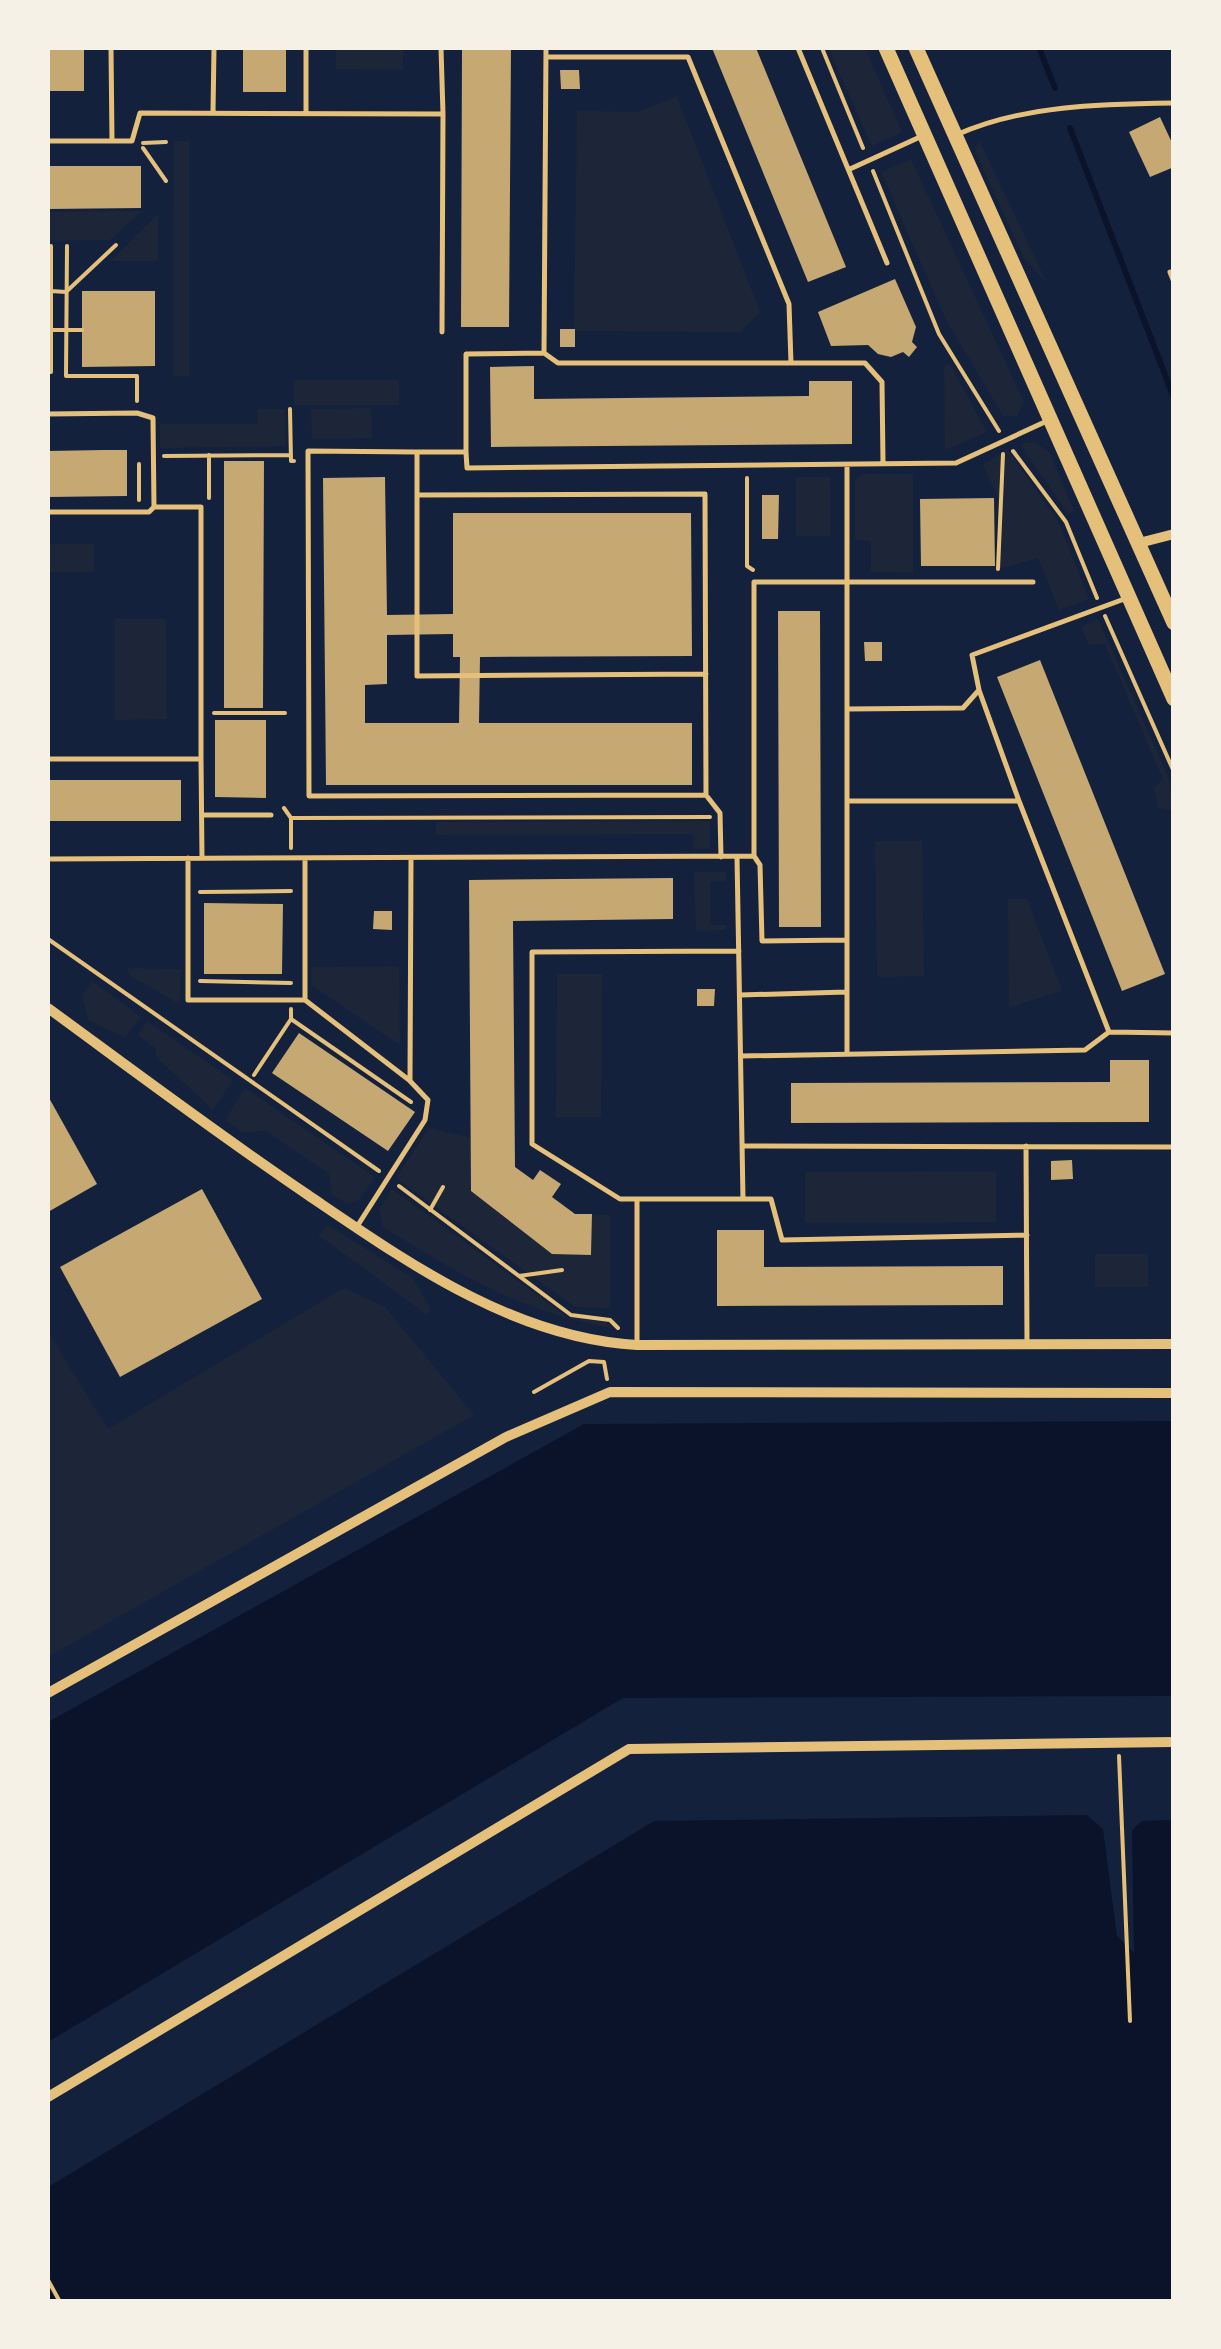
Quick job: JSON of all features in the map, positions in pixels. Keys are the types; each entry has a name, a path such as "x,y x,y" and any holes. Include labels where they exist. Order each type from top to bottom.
{"main road":[{"path":"886,48 1174,699"},
{"path":"916,48 1174,623"}],"street":[{"path":"1139,543 1174,534"},
{"path":"48,1008 356,1228 490,1306 551,1330 636,1345 1174,1344"},
{"path":"48,1693 506,1437 610,1392 1174,1393"},
{"path":"48,2097 629,1749 1174,1742"}],"lane":[{"path":"111,48 112,141"},
{"path":"214,48 214,112"},
{"path":"306,48 306,113"},
{"path":"442,48 442,332"},
{"path":"544,353 546,48"},
{"path":"685,48 789,304 791,364"},
{"path":"798,48 887,263"},
{"path":"546,57 688,57"},
{"path":"953,136 981,124 1092,104 1174,103"},
{"path":"48,141 132,141 140,113 442,114"},
{"path":"850,170 925,135"},
{"path":"1170,272 1174,282"},
{"path":"884,464 882,382 865,364 558,364 544,353 466,354 466,468 847,465 956,463 1050,420"},
{"path":"48,414 136,413 154,418 154,507 149,512 48,512"},
{"path":"466,452 308,451 310,796 706,795"},
{"path":"417,452 418,676 706,674"},
{"path":"847,465 847,1053"},
{"path":"417,495 705,494 706,795 720,817 721,857"},
{"path":"154,507 202,508 202,858"},
{"path":"846,940 762,941 760,865 754,856 754,582 1033,582"},
{"path":"1109,1032 978,690 972,655 1128,597"},
{"path":"847,709 962,708 978,690"},
{"path":"48,759 202,760"},
{"path":"848,801 1019,801"},
{"path":"202,815 271,815"},
{"path":"48,858 754,856"},
{"path":"737,857 743,1199"},
{"path":"188,858 188,1000 305,1000 410,1080 428,1100 425,1120 356,1228"},
{"path":"305,858 305,1000"},
{"path":"410,1080 411,858"},
{"path":"739,950 532,952 532,1144 620,1200 771,1199 782,1240 1027,1235"},
{"path":"740,995 846,992"},
{"path":"740,1056 1085,1050 1109,1032 1174,1033"},
{"path":"742,1146 1174,1147"},
{"path":"1026,1146 1028,1345"},
{"path":"636,1345 637,1200"}],"path":[{"path":"822,48 939,334 1005,439 1066,522 1174,772"},
{"path":"166,142 140,143 166,182"},
{"path":"51,292 66,292 116,245"},
{"path":"48,372 52,372 51,246"},
{"path":"66,246 66,376 136,376 136,413"},
{"path":"51,330 82,330"},
{"path":"998,571 998,492 1005,439"},
{"path":"139,506 140,457 290,455"},
{"path":"747,475 747,566 768,582"},
{"path":"210,713 285,713"},
{"path":"284,808 292,818 291,909"},
{"path":"292,818 720,817"},
{"path":"200,909 200,890 291,890"},
{"path":"48,938 388,1178 571,1314 637,1329"},
{"path":"200,965 200,984 291,984"},
{"path":"254,1075 291,1019 291,966"},
{"path":"291,1019 421,1108"},
{"path":"430,1210 443,1187"},
{"path":"519,1276 562,1270"},
{"path":"534,1392 589,1361 604,1362 610,1392"},
{"path":"1119,1742 1130,2021"},
{"path":"48,2280 60,2302"}],"shaded area":[{"path":"336,48 403,48 403,70 336,69"},
{"path":"828,48 865,48 902,132 872,146"},
{"path":"677,97 760,312 741,332 574,331 577,111 637,112"},
{"path":"979,140 1047,283 1024,258 975,151"},
{"path":"174,141 189,141 189,376 173,376"},
{"path":"911,159 1024,402 1017,416 1003,416 946,320 881,172"},
{"path":"142,211 110,240 48,241 48,212"},
{"path":"158,214 158,261 110,261"},
{"path":"950,364 987,432 945,450 944,366"},
{"path":"294,380 399,380 399,405 294,405"},
{"path":"371,408 372,438 312,439 311,409"},
{"path":"258,409 285,409 286,446 160,448 160,424 257,424"},
{"path":"1035,442 1050,453 1074,511 1068,514 1020,444"},
{"path":"1007,449 1058,521 1089,599 1059,610 1038,558 999,569 999,499 983,465"},
{"path":"863,474 913,474 913,573 871,572 871,541 855,540 855,480"},
{"path":"796,477 830,477 831,536 796,536"},
{"path":"48,544 94,544 94,572 48,572"},
{"path":"115,619 166,619 167,719 115,720"},
{"path":"1098,619 1169,779 1173,811 1158,808 1154,788 1163,779 1105,644 1089,645 1081,627"},
{"path":"710,821 710,849 694,849 693,834 436,835 436,822"},
{"path":"875,841 922,841 924,976 877,977"},
{"path":"694,872 726,872 726,881 710,882 711,925 727,925 725,930 696,931"},
{"path":"1008,899 1027,899 1062,991 1009,1007"},
{"path":"399,966 400,1045 311,985 312,967"},
{"path":"127,968 181,969 179,1004 129,975"},
{"path":"557,974 602,974 601,1117 556,1117"},
{"path":"92,981 141,1017 125,1038 88,1020 82,995"},
{"path":"147,1021 233,1080 213,1110 138,1035"},
{"path":"245,1088 375,1177 359,1200 346,1203 332,1195 329,1174 266,1131 242,1132 225,1120"},
{"path":"429,1128 471,1138 591,1255 592,1214 610,1215 610,1308 575,1307 396,1178"},
{"path":"996,1171 996,1222 805,1223 805,1172"},
{"path":"392,1189 567,1317 606,1322 611,1328 579,1321 520,1302 437,1260 383,1227 379,1209"},
{"path":"328,1225 413,1278 431,1310 426,1314 318,1235"},
{"path":"1095,1254 1148,1254 1148,1287 1095,1287"},
{"path":"344,1288 385,1307 474,1415 48,1657 48,1332 108,1429"},
{"path":"1173,1421 1173,1696 623,1698 48,2042 48,1722 584,1424"},
{"path":"1087,1815 1103,1829 1117,1936 1134,1953 1132,1830 1142,1821 1173,1820 1173,2301 48,2302 48,2187 654,1821"}],"building":[{"path":"48,48 84,48 84,91 48,91"},
{"path":"243,48 286,48 286,92 243,92"},
{"path":"462,48 511,48 509,327 461,327"},
{"path":"712,48 756,48 846,267 808,282"},
{"path":"560,70 579,70 580,89 561,89"},
{"path":"1160,117 1174,147 1174,167 1150,177 1129,132"},
{"path":"48,166 141,166 141,208 48,209"},
{"path":"895,279 916,327 912,342 917,347 909,357 903,352 891,357 878,354 868,345 831,346 818,312"},
{"path":"82,291 155,291 155,366 82,367"},
{"path":"560,329 575,329 575,347 560,347"},
{"path":"534,366 534,399 809,396 809,381 852,381 852,444 491,447 490,367"},
{"path":"127,450 127,496 48,497 48,451"},
{"path":"224,461 264,461 263,708 224,708"},
{"path":"385,477 387,615 453,614 453,513 691,513 692,656 480,657 479,723 692,723 692,785 326,785 323,478","holes":["453,634 453,657 460,657 459,723 365,723 365,685 387,684 387,635"]},
{"path":"762,495 779,495 778,539 762,539"},
{"path":"994,498 995,566 921,566 920,499"},
{"path":"778,611 820,611 821,927 779,927"},
{"path":"864,642 882,642 882,661 865,661"},
{"path":"1040,660 1165,974 1122,991 997,677"},
{"path":"215,720 266,720 266,798 215,797"},
{"path":"48,780 181,780 181,821 48,821"},
{"path":"673,878 673,919 513,921 515,1167 533,1180 540,1170 561,1184 552,1197 575,1214 592,1214 591,1255 552,1254 471,1191 469,880"},
{"path":"204,903 283,904 282,974 204,974"},
{"path":"374,911 392,911 392,930 373,929"},
{"path":"697,989 715,989 714,1006 697,1006"},
{"path":"299,1033 415,1112 388,1151 272,1073"},
{"path":"1110,1060 1149,1060 1149,1122 791,1123 791,1083 1110,1082"},
{"path":"48,1096 97,1184 48,1212"},
{"path":"1072,1160 1073,1179 1051,1180 1051,1161"},
{"path":"202,1189 262,1299 120,1377 60,1267"},
{"path":"717,1230 764,1230 764,1267 1003,1266 1003,1305 717,1306"}],"waterway":[{"path":"1039,48 1055,88"},
{"path":"1070,128 1174,398"}]}
